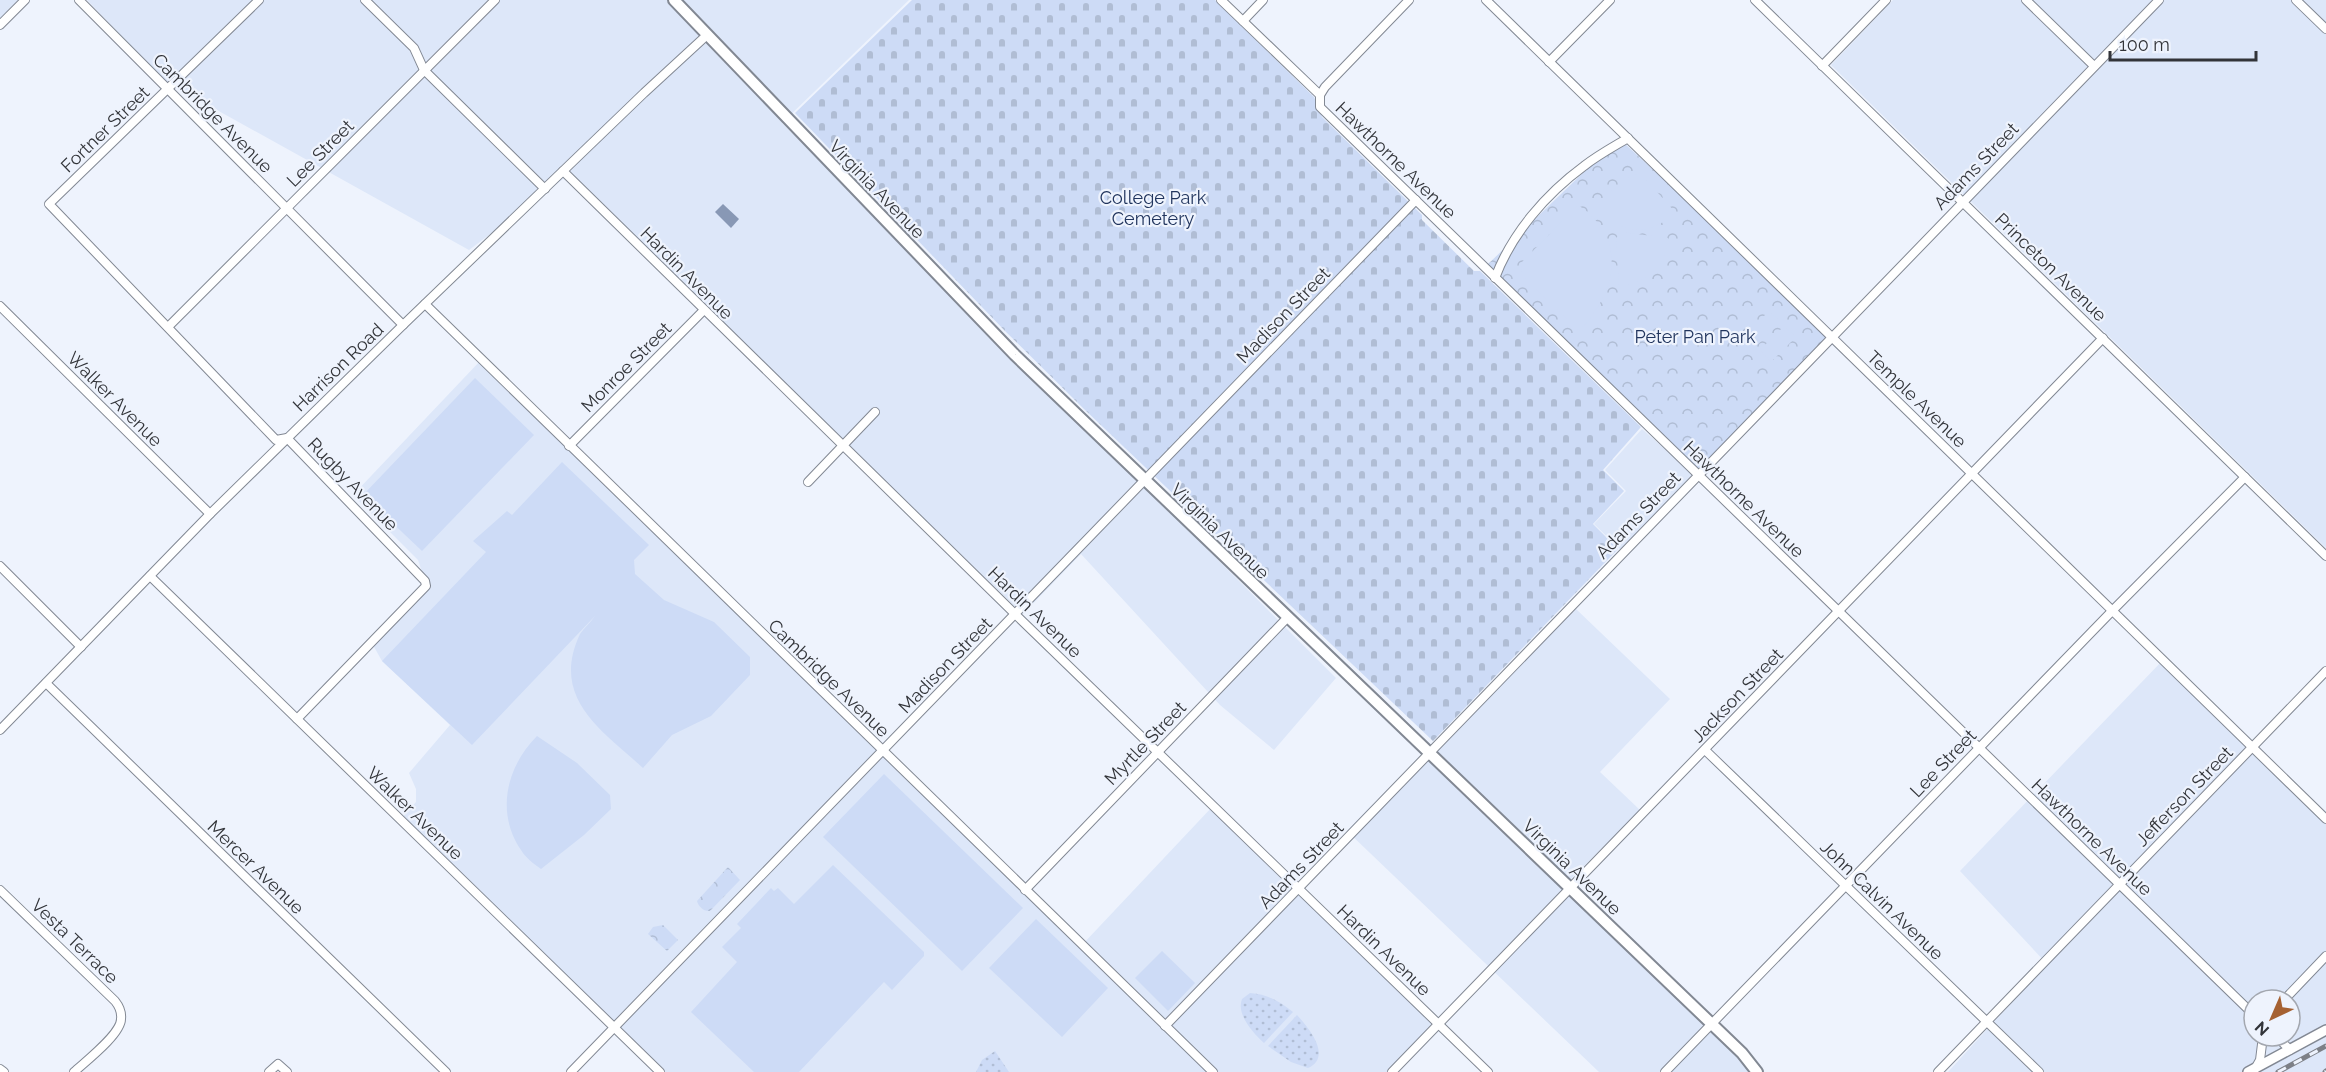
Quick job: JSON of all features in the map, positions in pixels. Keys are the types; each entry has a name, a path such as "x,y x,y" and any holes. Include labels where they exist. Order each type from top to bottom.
{"main road":[{"name":"Virginia Avenue","path":"674,0 1015,355 1712,1024 1742,1053 1757,1072"}],"street":[{"path":"0,25 25,0"},
{"name":"Cambridge Avenue","path":"79,0 403,325"},
{"name":"Fortner Street","path":"49,204 258,0"},
{"path":"365,0 414,48 424,70 545,189"},
{"name":"Lee Street","path":"168,327 495,0"},
{"name":"Hawthorne Avenue","path":"1221,0 1320,95 1320,107 2242,1003"},
{"path":"1243,21 1263,0"},
{"path":"1320,95 1325,87 1409,0"},
{"name":"Temple Avenue","path":"1486,0 2326,819"},
{"path":"1550,62 1610,0"},
{"name":"Princeton Avenue","path":"1755,0 2326,556"},
{"path":"1822,66 1886,0"},
{"path":"2026,0 2094,66"},
{"name":"Adams Street","path":"1165,1026 2158,0"},
{"path":"2296,0 2326,29"},
{"name":"Harrison Road","path":"0,730 287,438 707,35"},
{"path":"1495,278 1514,238 1552,193 1585,165 1628,138"},
{"name":"Hardin Avenue","path":"563,171 1015,614 1488,1072"},
{"name":"Madison Street","path":"571,1072 1416,200"},
{"name":"Rugby Avenue","path":"49,204 276,440 287,438 425,581 426,586 297,719"},
{"name":"Cambridge Avenue","path":"425,304 1213,1072"},
{"name":"Walker Avenue","path":"0,306 210,514"},
{"name":"Monroe Street","path":"569,446 704,310"},
{"name":"Jackson Street","path":"1392,1072 2103,338"},
{"path":"808,482 875,412"},
{"name":"Lee Street","path":"1665,1072 2245,477"},
{"path":"0,566 81,647"},
{"name":"Walker Avenue","path":"150,576 660,1072"},
{"name":"Myrtle Street","path":"1025,890 1287,618"},
{"name":"Jefferson Street","path":"1938,1072 2326,671"},
{"name":"Mercer Avenue","path":"46,683 446,1072"},
{"name":"John Calvin Avenue","path":"1705,750 2039,1072"},
{"name":"Vesta Terrace","path":"0,890 120,1008 122,1020 117,1030 74,1072"},
{"path":"2295,988 2326,956"},
{"path":"2252,1070 2326,1030"},
{"path":"2252,1070 2260,1060 2262,1048"},
{"path":"269,1072 278,1064 286,1072"},
{"path":"0,1069 4,1072"}],"shaded area":[{"path":"0,0 25,0 0,24"},
{"path":"87,0 909,0 782,123 1336,678 1274,750 1220,705 1081,554 1023,614 567,176 469,250 163,80"},
{"path":"1893,0 2326,0 2326,548 1831,65"},
{"path":"723,204 739,219 731,228 715,212"},
{"path":"481,360 1082,945 1213,806 1438,1024 1392,1072 660,1072 400,820 416,802 416,789 409,773 450,725 382,661 373,645 425,581 418,560 353,495"},
{"path":"1642,429 1699,479 1626,555 1594,524 1626,491 1605,470"},
{"path":"1576,609 1670,699 1600,772 1640,810 1562,888 1753,1072 1599,1072 1347,831 1370,807 1423,763"},
{"path":"2164,659 2326,815 2326,1072 1948,1072 2047,964 1960,871"}],"green space":[{"name":"College Park Cemetery","path":"912,0 1215,0 1314,97 1322,117 1422,215 1422,220 1474,271 1480,271 1641,427 1603,470 1624,491 1593,524 1618,549 1433,741 1084,409 1006,332 795,113"},
{"name":"Peter Pan Park","path":"1623,142 1835,336 1699,479 1485,267 1588,168"},
{"path":"1634,174 1642,175 1675,212 1665,221 1643,230 1623,227 1604,213 1596,203"},
{"path":"1578,205 1594,219 1605,234 1612,266 1602,300 1579,331 1521,274 1522,262"},
{"path":"1621,232 1668,238 1664,258 1654,272 1639,281 1619,286 1616,238"},
{"path":"1769,311 1781,322 1756,346 1745,335"},
{"path":"1784,326 1796,337 1771,362 1760,350"},
{"path":"475,378 534,435 422,551 363,495"},
{"path":"562,462 649,545 634,560 635,574 664,600 714,622 750,657 750,675 711,716 672,735 643,768 597,726 584,711 576,695 571,677 572,657 580,634 595,616 472,745 382,661 486,552 473,541 507,511 512,515"},
{"path":"537,736 577,763 610,795 611,809 584,835 541,869 525,856 513,835 508,820 507,805 508,790 518,761"},
{"path":"884,774 1023,908 962,971 823,837"},
{"path":"833,865 924,952 924,956 892,990 884,982 799,1072 754,1072 691,1012 737,962 722,947 741,928 737,924 771,888 774,891 778,888 794,904"},
{"path":"728,867 740,880 710,911 704,910 697,901"},
{"path":"1036,919 1108,988 1062,1037 989,968"},
{"path":"663,925 678,940 667,951 648,934 653,927"},
{"path":"1162,951 1195,983 1168,1011 1135,978"},
{"path":"1250,993 1273,999 1293,1012 1264,1043 1251,1029 1241,1011 1242,999"},
{"path":"1297,1015 1312,1034 1318,1050 1315,1063 1308,1068 1291,1062 1268,1046"},
{"path":"995,1051 1009,1072 976,1072 982,1060"}],"railway":[{"path":"2278,1072 2326,1046"}]}
